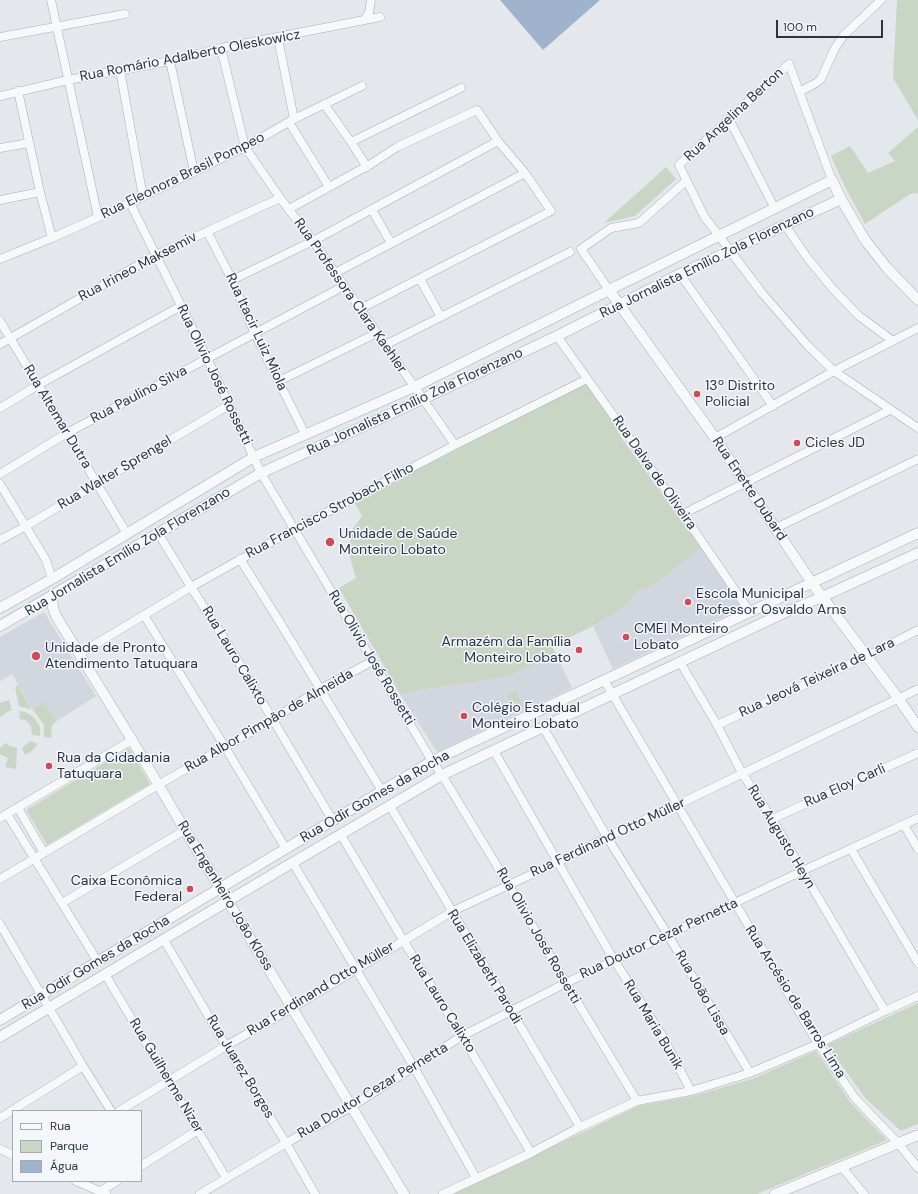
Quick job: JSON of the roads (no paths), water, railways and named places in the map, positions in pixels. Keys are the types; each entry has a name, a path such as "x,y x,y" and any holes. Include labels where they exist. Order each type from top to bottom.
{"street":[{"path":"51,0 98,218"},
{"path":"364,20 369,13 371,0"},
{"path":"880,0 843,36 834,50 821,79 799,92 840,199 866,240 887,268 918,300"},
{"path":"0,37 126,14"},
{"name":"Rua Romário Adalberto Oleskowicz","path":"0,96 68,80 170,61 221,48 380,17"},
{"path":"278,38 292,120 329,187"},
{"path":"221,48 245,147"},
{"path":"170,61 194,172"},
{"name":"Rua Angelina Berton","path":"686,181 679,165 789,64 799,92"},
{"path":"120,70 143,197"},
{"name":"Rua Eleonora Brasil Pompeo","path":"0,259 52,238 143,197 245,147 292,120 362,86"},
{"path":"351,142 461,88"},
{"path":"18,91 40,192 52,238"},
{"path":"324,104 351,142 366,167"},
{"path":"289,209 366,167 397,147 477,110 498,141 524,173 551,211 360,309"},
{"path":"729,119 774,209"},
{"path":"232,280 313,241 498,141"},
{"path":"0,148 29,143"},
{"name":"Rua Professora Clara Kaehler","path":"245,147 280,198 313,241 455,445"},
{"path":"335,273 524,173"},
{"name":"Rua Jornalista Emílio Zola Florenzano","path":"0,608 127,534 254,457 414,387 832,180"},
{"path":"686,181 704,216 762,293 803,340 834,371 918,428"},
{"name":"Rua Enette Dubard","path":"686,181 639,223 611,228 581,249 715,438 812,583 918,727"},
{"path":"0,200 40,192"},
{"name":"Rua Irineo Maksemiv","path":"0,344 156,254 280,198"},
{"name":"Rua Jornalista Emílio Zola Florenzano","path":"0,626 261,473 557,336 680,274 840,199"},
{"name":"Rua Olivio José Rossetti","path":"130,203 207,358 261,473 432,761 508,884 637,1101"},
{"path":"372,210 391,243"},
{"path":"786,225 806,256 832,288 859,316 893,341"},
{"name":"Rua Itacir Luiz Miola","path":"207,231 232,280 255,334 305,434"},
{"path":"385,345 570,252"},
{"path":"680,274 773,406"},
{"path":"420,279 441,317"},
{"name":"Rua Paulino Silva","path":"0,474 66,433 344,286"},
{"path":"0,408 38,385 181,306"},
{"name":"Rua Altemar Dutra","path":"0,322 127,534"},
{"path":"715,438 834,371 918,328"},
{"path":"279,381 377,333"},
{"name":"Rua Dalva de Oliveira","path":"557,336 683,514 750,612"},
{"name":"Rua Francisco Strobach Filho","path":"79,654 191,587 294,529 455,445 587,379"},
{"name":"Rua Walter Sprengel","path":"0,540 229,405"},
{"path":"683,514 890,410"},
{"path":"776,528 918,459"},
{"path":"0,484 46,560 52,578"},
{"name":"Rua Lauro Calixto","path":"158,533 229,646 332,821"},
{"name":"Rua Odir Gomes da Rocha","path":"0,1020 432,761 918,533"},
{"name":"Rua Odir Gomes da Rocha","path":"0,1037 442,775 788,610 822,597 918,553"},
{"path":"88,557 93,559 95,562 97,566 96,569"},
{"path":"240,559 382,791"},
{"name":"Rua Engenheiro João Kloss","path":"52,596 53,608 56,616 404,1194"},
{"path":"144,615 286,849"},
{"name":"Rua Jeová Teixeira de Lara","path":"717,725 867,656 918,630"},
{"name":"Rua Albor Pimpão de Almeida","path":"0,879 158,785 272,720 320,689 373,660"},
{"name":"Rua Augusto Heyn","path":"680,662 717,725 742,773 772,819 885,1011"},
{"name":"Rua Arcésio de Barros Lima","path":"604,680 818,1044 855,1098 898,1143 918,1168"},
{"name":"Rua Ferdinand Otto Müller","path":"121,1110 451,912 918,689"},
{"name":"Rua João Lissa","path":"543,727 750,1073"},
{"path":"98,962 34,859 4,816 132,740"},
{"name":"Rua Maria Bunik","path":"494,751 614,960 663,1037 691,1091"},
{"name":"Rua Eloy Carli","path":"772,819 918,753"},
{"name":"Rua Elizabeth Parodi","path":"390,806 451,912 580,1127"},
{"path":"18,808 44,853"},
{"name":"Rua Doutor Cezar Pernetta","path":"200,1194 286,1143 351,1107 462,1036 614,960 918,818"},
{"path":"904,825 918,849"},
{"path":"62,903 185,830"},
{"name":"Rua Lauro Calixto","path":"341,835 531,1153"},
{"path":"852,849 918,963"},
{"path":"293,862 357,968 476,1178"},
{"path":"0,924 3,938 41,995 110,1110"},
{"name":"Rua Juarez Borges","path":"164,940 226,1046 286,1143 311,1192"},
{"name":"Rua Guilherme Nizer","path":"105,974 226,1178"},
{"path":"443,1194 637,1101 691,1091 750,1073 818,1044 918,996"},
{"path":"13,1110 83,1066"},
{"path":"0,1118 12,1110"},
{"path":"142,1165 198,1130"},
{"path":"781,1193 918,1134"},
{"path":"0,1150 12,1155"},
{"path":"841,1166 864,1194"},
{"path":"78,1182 103,1193 116,1182"}],"water":[{"path":"500,0 600,0 543,50"}],"place":[{"name":"13º Distrito Policial","path":"697,394"},
{"name":"Cicles JD","path":"797,443"},
{"name":"Unidade de Saúde Monteiro Lobato","path":"330,542"},
{"name":"Escola Municipal Professor Osvaldo Arns","path":"688,602"},
{"name":"CMEI Monteiro Lobato","path":"626,637"},
{"name":"Armazém da Família Monteiro Lobato","path":"579,650"},
{"name":"Unidade de Pronto Atendimento Tatuquara","path":"36,656"},
{"name":"Colégio Estadual Monteiro Lobato","path":"464,716"},
{"name":"Rua da Cidadania Tatuquara","path":"49,766"},
{"name":"Caixa Econômica Federal","path":"190,889"}]}
